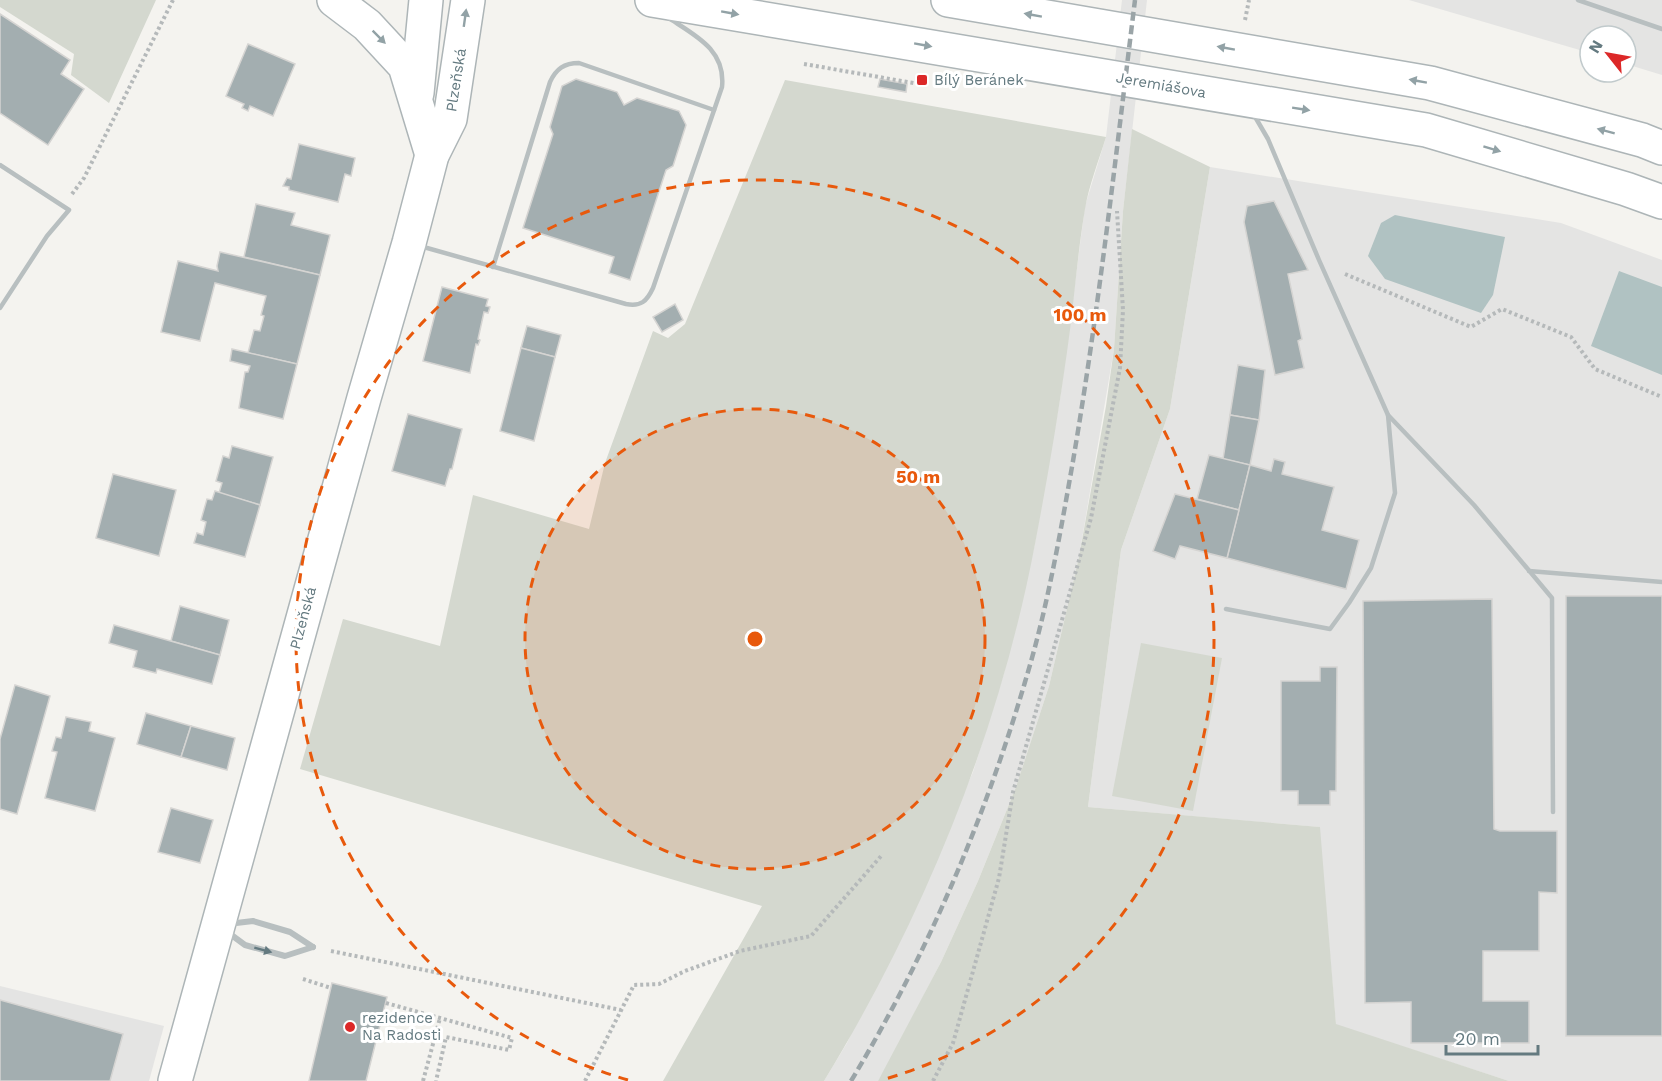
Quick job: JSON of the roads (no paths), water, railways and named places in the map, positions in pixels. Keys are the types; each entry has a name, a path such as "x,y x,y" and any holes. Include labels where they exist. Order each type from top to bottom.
{"main road":[{"path":"334,0 367,25 405,66 432,155"},
{"path":"416,104 426,0"},
{"name":"Plzeňská","path":"175,1081 432,155 450,119 468,0"},
{"path":"948,0 1430,83 1642,140 1662,148"},
{"name":"Jeremiášova","path":"655,6 1426,129 1662,202"}],"street":[{"path":"253,921 290,932 313,947 285,956 245,945 218,925 253,921"}],"lane":[{"path":"409,243 626,304 634,306 643,304 653,288 722,87 723,77 712,49 655,6 642,0"},
{"path":"1578,0 1662,29"},
{"path":"493,267 550,82 555,72 564,65 579,63 714,110"},
{"path":"1226,609 1330,629 1371,568 1395,492 1388,415 1318,260 1268,139 1244,99"},
{"path":"0,165 69,210 47,236 0,308"},
{"path":"1388,415 1474,505 1552,598 1553,812"},
{"path":"1529,571 1662,582"}],"railway":[{"path":"851,1081 904,986 951,887 991,786 1033,655 1058,544 1082,404 1107,231 1135,0"}],"place":[{"name":"Bílý Beránek","path":"922,80"},
{"name":"rezidence Na Radosti","path":"350,1027"}]}
